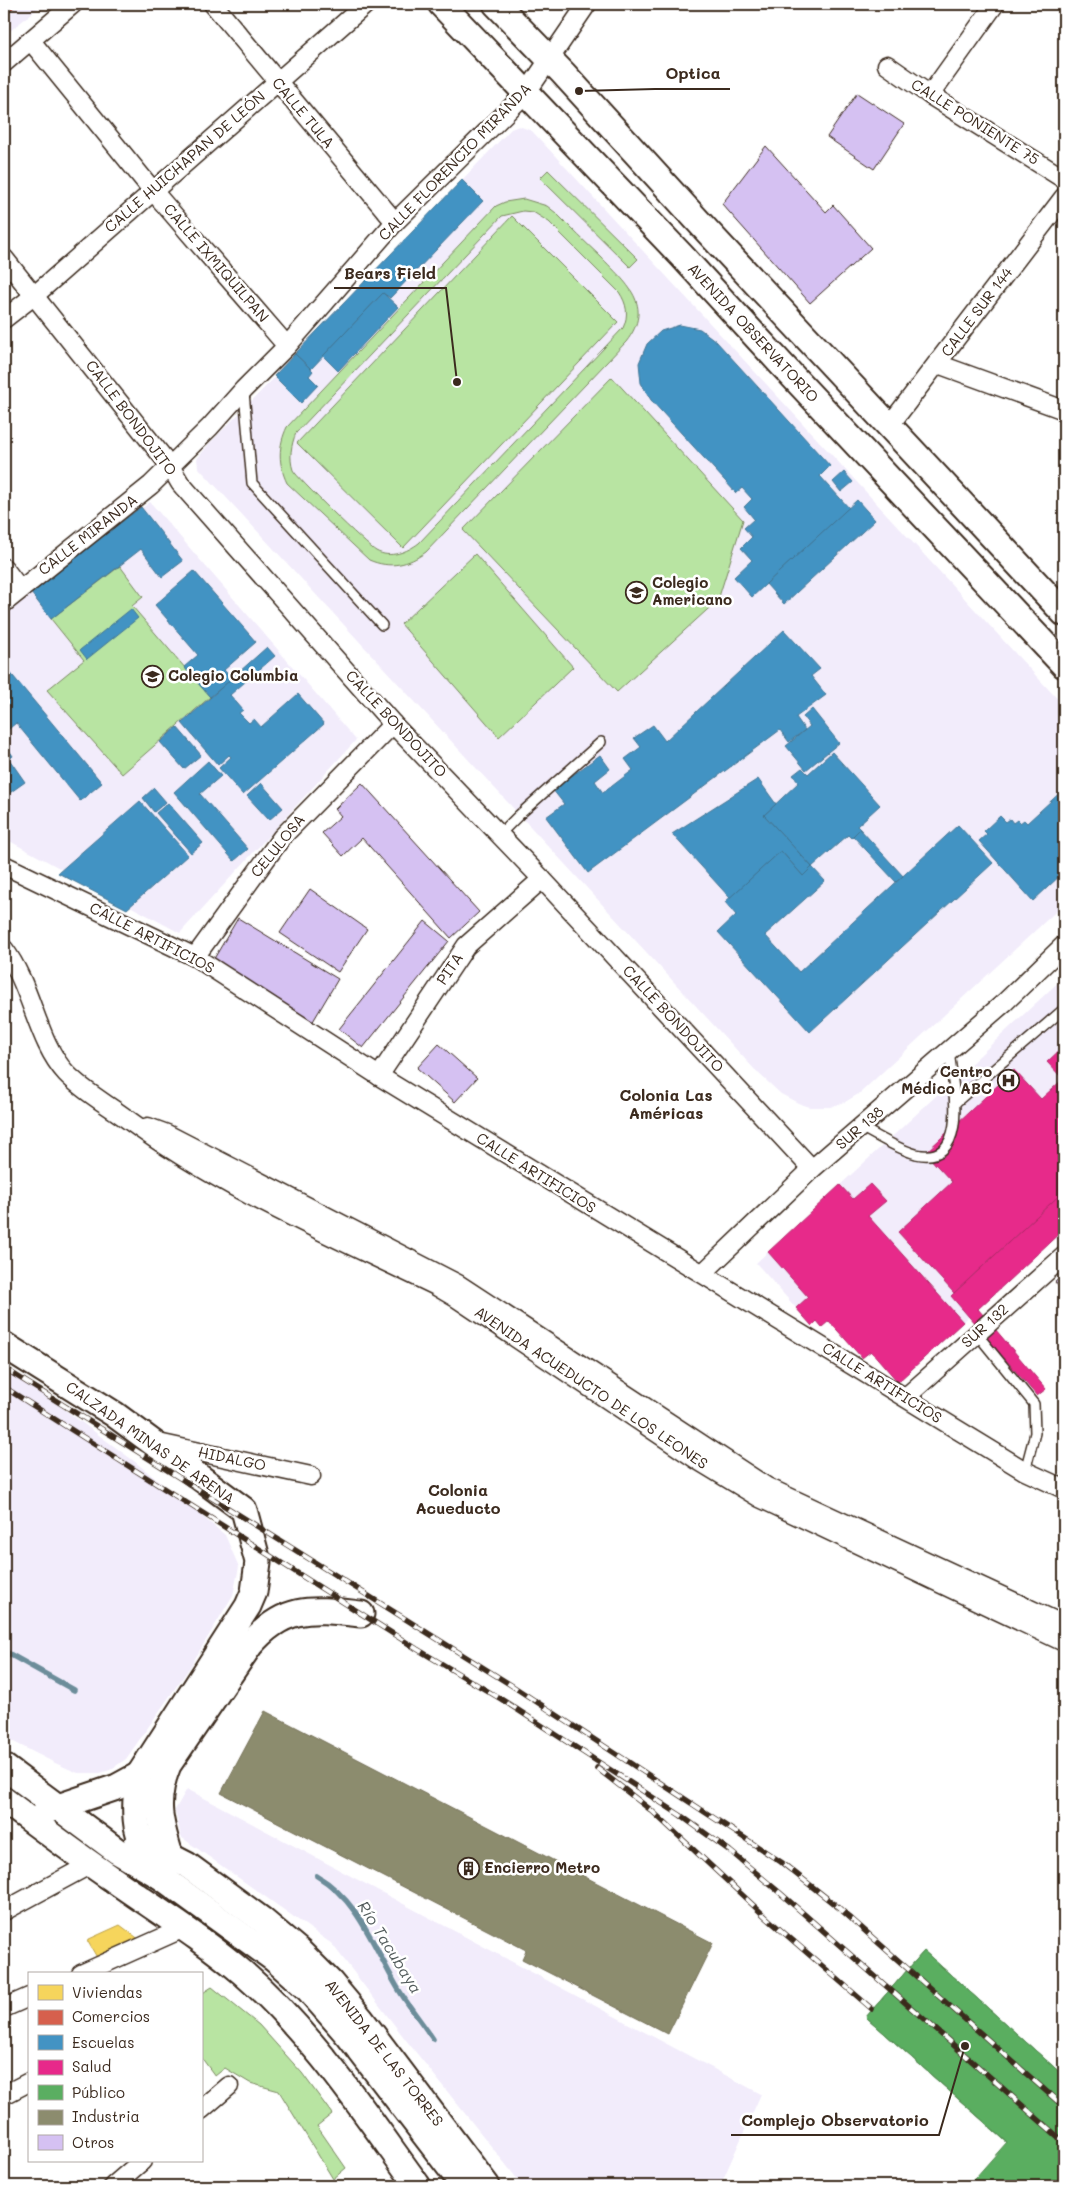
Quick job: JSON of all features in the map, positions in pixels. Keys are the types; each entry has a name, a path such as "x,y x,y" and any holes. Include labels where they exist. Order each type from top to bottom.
{"street":[{"path":"4,62 73,4"},
{"name":"CALLE TULA","path":"213,4 276,82 395,222"},
{"name":"CALLE HUICHAPAN DE LEÓN","path":"4,320 35,295 366,4"},
{"name":"AVENIDA OBSERVATORIO","path":"441,4 681,255 789,374 1064,665"},
{"path":"496,4 1064,613"},
{"name":"CALLE FLORENCIO MIRANDA","path":"170,466 287,346 395,222 527,92 548,58 587,4"},
{"path":"930,95 995,4"},
{"name":"CALLE IXMIQUILPAN","path":"31,41 153,191 287,346"},
{"name":"CALLE PONIENTE 75","path":"887,65 930,95 1064,179"},
{"name":"CALLE SUR 144","path":"889,426 1064,197"},
{"path":"681,255 708,232"},
{"name":"CALLE BONDOJITO","path":"4,258 170,466 180,483 393,724 542,879 812,1169"},
{"path":"938,364 1064,410"},
{"name":"CALLE MIRANDA","path":"4,603 151,485 170,466"},
{"path":"4,568 20,589"},
{"name":"CELULOSA","path":"195,957 282,836 393,724"},
{"name":"CALLE ARTIFICIOS","path":"4,865 195,957 379,1076 648,1241 1025,1471 1064,1489"},
{"name":"PITA","path":"379,1076 466,946 542,879"},
{"name":"SUR 138","path":"703,1273 812,1169 1005,1002 1064,945"},
{"name":"AVENIDA ACUEDUCTO DE LOS LEONES","path":"4,949 18,969 54,1056 78,1085 172,1151 258,1200 422,1279 458,1299 699,1461 760,1498 1064,1642"},
{"name":"AVENIDA ACUEDUCTO DE LOS LEONES","path":"126,1119 167,1134 458,1284 767,1487 1064,1625"},
{"name":"SUR 132","path":"906,1397 1064,1256"},
{"name":"CALZADA MINAS DE ARENA","path":"4,1345 114,1414 244,1510 258,1562 254,1592 248,1606 138,1775"},
{"name":"HIDALGO","path":"153,1442 311,1476"},
{"path":"165,1865 158,1804 162,1782 168,1765 250,1645 263,1630 301,1611 316,1609 361,1614"},
{"name":"AVENIDA DE LAS TORRES","path":"4,1767 118,1850 165,1865 262,1920 299,1951 330,1982 361,2019 487,2186"},
{"path":"11,1808 58,1808 117,1787 138,1775"},
{"path":"138,1775 134,1802 142,1846"},
{"path":"11,1808 184,1928 243,1974 326,2059 418,2186"},
{"name":"AVENIDA DE LAS TORRES","path":"91,1864 118,1850 142,1846 154,1848 165,1865 310,1990 348,2035 464,2186"},
{"path":"4,1911 91,1864"},
{"path":"85,1972 184,1928"},
{"path":"6,2002 28,1997"},
{"path":"4,2095 28,2083"},
{"path":"202,2109 229,2086"},
{"path":"112,2186 141,2162"}],"lane":[{"path":"244,389 252,483 382,625"},
{"path":"500,835 519,815 601,742"},
{"path":"955,1103 1064,1009"},
{"path":"860,1127 914,1153 927,1155 937,1152 951,1139 955,1123 955,1103 949,1050"},
{"path":"977,1334 1034,1404 1035,1433 1025,1471"}],"shaded area":[{"path":"4,4 43,4 4,36"},
{"name":"Colegio Americano","path":"519,126 532,131 1064,706 1064,904 860,1093 845,1102 830,1107 810,1107 798,1103 781,1094 757,1072 198,467 197,459 209,444 511,129"},
{"name":"Colegio Columbia","path":"150,502 356,740 180,933 4,838 4,613"},
{"name":"Centro Médico ABC","path":"1064,977 1064,1229 898,1382 872,1351 862,1358 830,1321 822,1327 817,1322 812,1326 756,1263"},
{"path":"4,1365 134,1461 225,1535 239,1567 233,1595 190,1667 126,1759 110,1770 100,1773 78,1773 4,1737"},
{"path":"187,1789 761,2094 720,2186 523,2186 332,1944 181,1837 175,1810"}],"green space":[{"path":"548,170 638,259 630,267 540,178"},
{"path":"524,199 547,206 601,257 620,276 634,295 638,317 634,329 626,342 426,552 406,563 392,565 377,563 369,560 287,483 280,455 284,434 287,427 496,206 505,202","holes":["523,211 533,212 549,222 619,292 626,310 623,328 419,543 409,549 393,554 376,551 332,511 293,470 291,452 296,433 502,216"]},
{"path":"512,216 618,322 403,548 297,443"},
{"path":"612,377 743,520 718,600 617,692 463,530"},
{"path":"475,554 573,667 499,737 401,624"},
{"path":"120,566 143,597 132,606 210,697 122,774 47,690 84,660 51,619"},
{"path":"212,1987 259,2025 302,2073 332,2114 317,2126 346,2168 333,2179 279,2091 250,2083 225,2068 215,2076 202,2058 202,1993"}],"building: Viviendas":[{"path":"120,1925 140,1940 99,1961 87,1940"}],"building: Comercios":[{"path":"4,4 18,4 4,15"}],"building: Escuelas":[{"path":"462,180 483,201 390,298 383,293 311,369 295,354"},
{"path":"383,293 398,307 338,371 323,356"},
{"path":"680,325 700,329 716,341 830,466 820,476 849,508 752,597 734,577 752,560 741,548 752,537 744,528 754,519 744,507 752,499 742,488 736,493 651,400 641,383 639,363 647,344 661,331"},
{"path":"295,354 313,371 309,376 318,385 301,403 274,376"},
{"path":"844,472 853,482 841,492 833,482"},
{"path":"857,500 875,520 784,604 766,584"},
{"path":"141,507 183,561 162,577 141,549 51,619 31,593"},
{"path":"194,571 256,642 224,670 232,679 210,697 184,667 198,655 155,605"},
{"path":"131,609 138,618 87,659 80,650"},
{"path":"784,630 820,669 811,676 826,695 796,717 805,730 789,742 780,730 588,873 546,817 564,804 553,790 600,755 610,769 595,781 603,793 633,770 625,759 641,747 634,738 653,725 665,741"},
{"path":"267,647 275,656 230,695 243,710 239,713 249,723 254,719 261,727 298,694 324,724 243,795 219,768 231,757 229,755 218,765 182,723"},
{"path":"8,670 102,783 80,801 16,723 4,733 4,674"},
{"path":"812,709 839,743 806,770 786,746 810,726 803,717"},
{"path":"177,727 201,755 184,769 160,742"},
{"path":"4,743 13,756 9,759 25,782 4,797"},
{"path":"832,752 880,805 857,826 860,829 851,838 848,835 812,867 764,815 799,782 793,775 802,768 808,774"},
{"path":"208,761 221,776 200,794 248,849 234,861 174,792"},
{"path":"758,779 776,804 764,815 812,867 803,876 781,851 730,898 672,834"},
{"path":"261,783 283,808 269,820 247,796"},
{"path":"154,788 166,802 154,812 143,798"},
{"path":"1064,789 1064,872 1033,901 979,841 987,834 984,831 1000,816 1006,822 1010,819 1013,823 1017,820 1020,823 1024,820 1027,823"},
{"path":"140,801 188,855 127,909 58,873"},
{"path":"168,803 203,843 191,853 156,813"},
{"path":"958,825 993,863 810,1032 718,932 736,915 725,902 781,851 803,876 812,867 825,881 765,935 799,972"},
{"path":"860,829 903,876 896,882 853,836"}],"building: Salud":[{"path":"1064,1046 1064,1191 954,1293 898,1232 952,1182 925,1153 1014,1070 1041,1099 1063,1079 1047,1062"},
{"path":"870,1184 886,1201 868,1216 963,1322 898,1382 871,1351 862,1358 829,1321 822,1327 817,1321 812,1326 796,1308 808,1297 768,1252 840,1185 853,1199"},
{"path":"1064,1191 1064,1229 978,1309 1046,1389 1037,1396 951,1296"}],"building: Público":[{"path":"924,1951 1064,2076 1064,2186 1056,2186 866,2017"},
{"path":"924,1951 1064,2076 1064,2186 968,2186 1007,2142 866,2017"}],"building: Industria":[{"name":"Encierro Metro","path":"265,1711 713,1943 668,2034 522,1959 526,1950 221,1793"}],"building: Otros":[{"path":"857,93 904,124 874,169 827,137"},
{"path":"766,146 826,212 833,205 871,248 810,303 722,204"},
{"path":"362,783 479,912 451,938 362,838 343,856 322,833 341,816 335,809"},
{"path":"310,889 367,929 338,972 280,933"},
{"path":"238,918 338,979 312,1023 212,962"},
{"path":"425,921 449,941 363,1048 339,1029"},
{"path":"439,1044 477,1078 455,1102 417,1068"},
{"path":"1064,1275 1064,1293 1055,1282"}],"waterway":[{"name":"Río Tacubaya","path":"4,1651 74,1690"},
{"name":"Río Tacubaya","path":"317,1876 331,1886 354,1910 372,1939 400,1992 433,2039"}],"railway":[{"path":"4,1368 511,1685 781,1862 838,1907 1064,2107"},
{"path":"4,1387 417,1649 501,1699 680,1815 730,1851 779,1892 1064,2142"},
{"path":"597,1768 652,1811 768,1919 872,2009"}],"place":[{"name":"Optica","path":"579,91"},
{"name":"Bears Field","path":"457,382"},
{"name":"Colegio Americano","path":"636,592"},
{"name":"Colegio Columbia","path":"152,676"},
{"name":"Centro Médico ABC","path":"1008,1081"},
{"name":"Encierro Metro","path":"468,1868"},
{"name":"Complejo Observatorio","path":"965,2046"}],"district":[{"name":"Colonia Las Américas","path":"666,1104"},
{"name":"Colonia Acueducto","path":"458,1499"}]}
